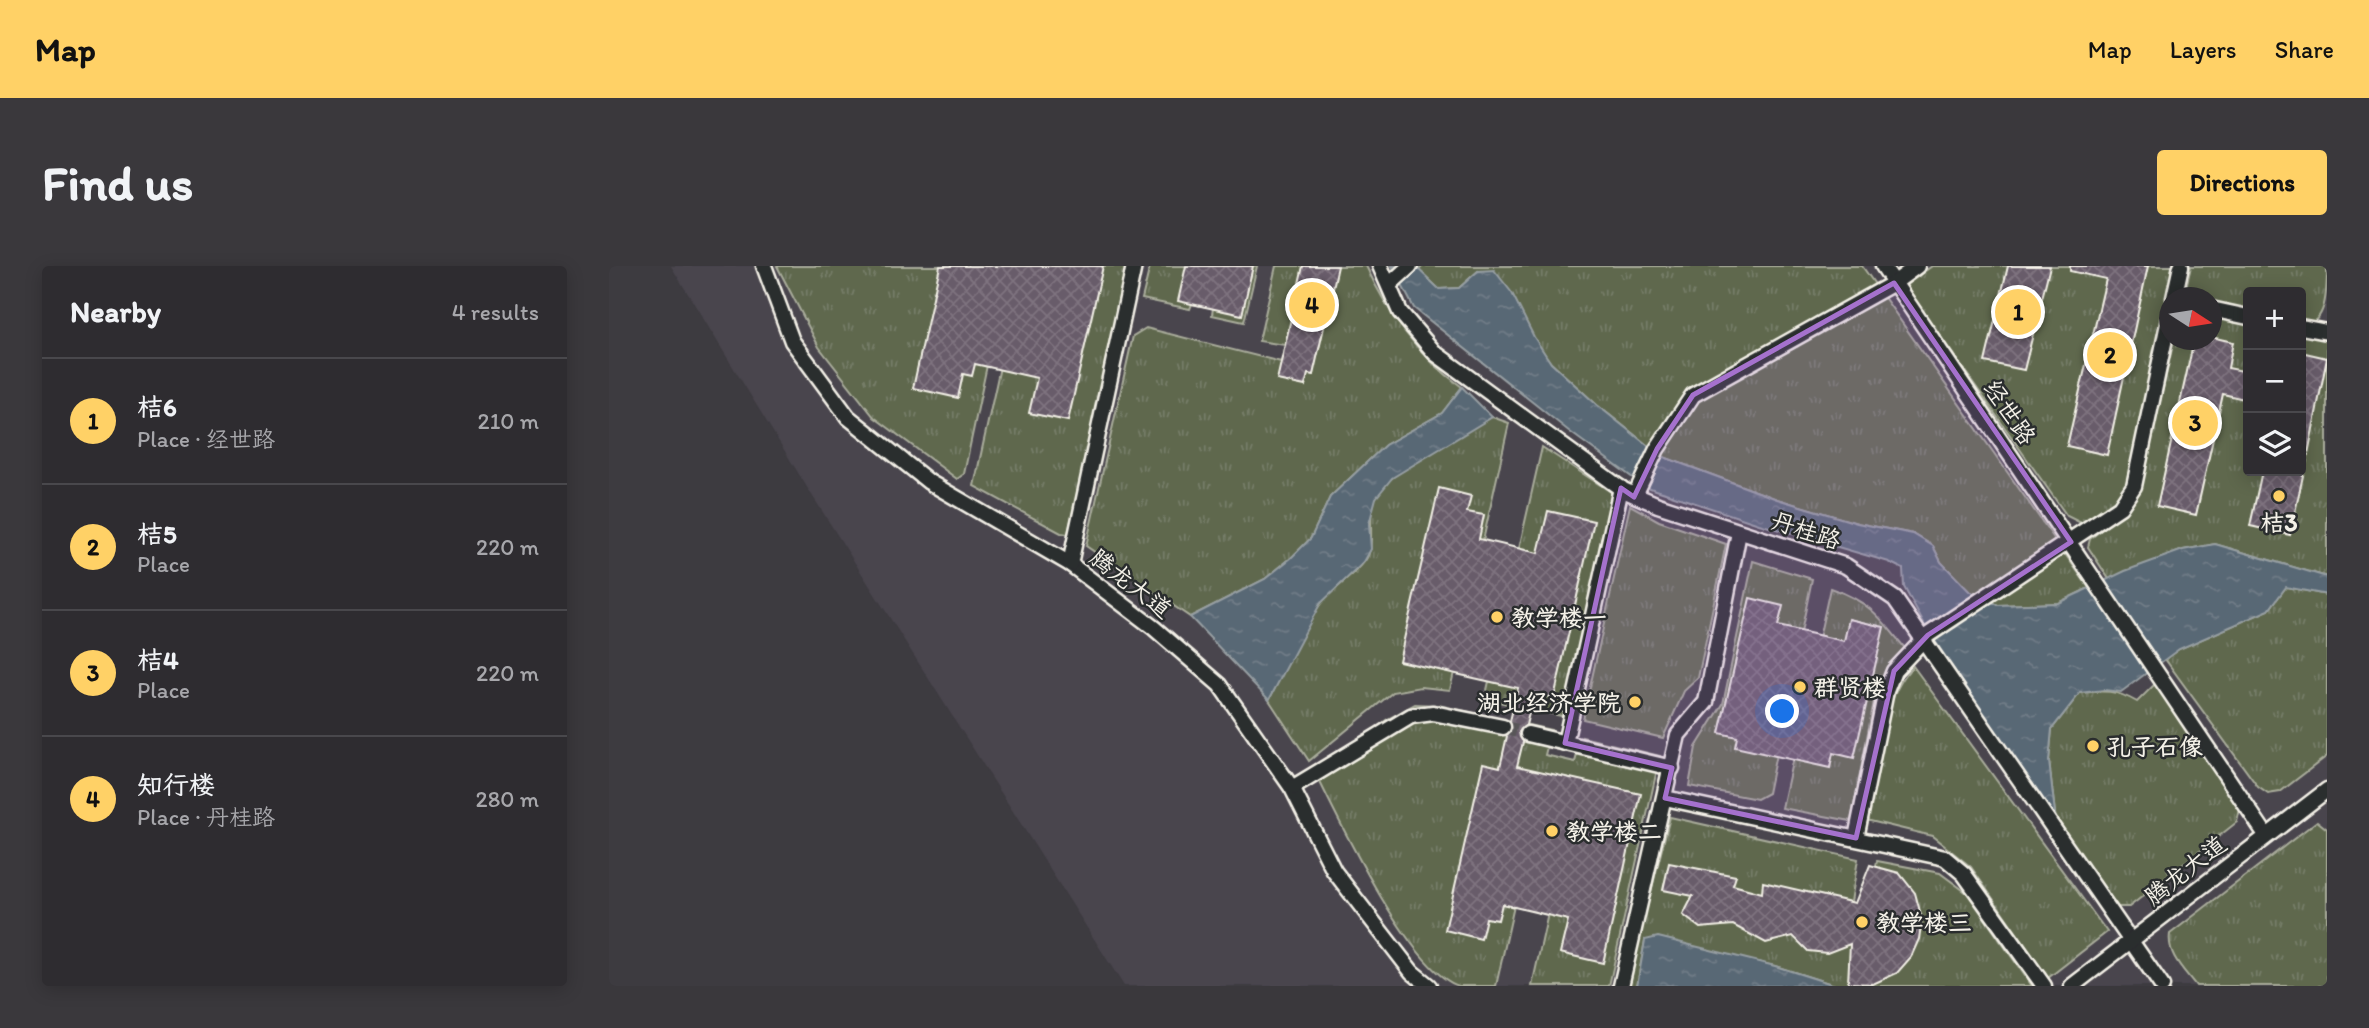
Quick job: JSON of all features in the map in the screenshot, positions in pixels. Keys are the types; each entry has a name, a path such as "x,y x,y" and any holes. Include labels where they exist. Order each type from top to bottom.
{"street":[{"name":"腾龙大道","path":"764,266 792,341 848,417 929,481 1070,564 1154,628 1220,685 1292,788 1334,872 1412,972 1429,986"},
{"path":"1070,564 1134,266"},
{"name":"丹桂路","path":"1380,266 1400,312 1435,353 1621,488 1637,491 1739,532 1846,566 1895,599 1925,637 2162,986"},
{"path":"1390,284 1410,266"},
{"name":"经世路","path":"1883,266 2099,583 2266,835"},
{"path":"1637,491 1657,449 1693,395 1894,282 1917,266"},
{"path":"2176,287 2181,266"},
{"path":"2222,311 2243,316"},
{"path":"2306,328 2327,332"},
{"path":"1856,838 1886,691 1893,671 1925,637 2120,507 2134,486 2163,350"},
{"path":"1565,743 1621,488"},
{"path":"1622,986 1678,735 1706,702 1739,532"},
{"path":"1292,788 1411,716 1433,713 1503,727"},
{"path":"1528,734 1672,768"},
{"name":"腾龙大道","path":"2072,986 2266,835 2326,794"},
{"path":"1665,798 1945,858 1964,874 2044,986"}],"highlighted area":[{"path":"1894,283 2071,542 1928,635 1894,671 1856,838 1665,798 1672,768 1565,743 1621,488 1634,497 1657,449 1693,395"}],"shaded area":[{"name":"湖北经济学院","path":"671,266 2327,266 2327,986 1124,986 810,492"}],"green space":[{"path":"777,266 1008,266 964,474 957,479 874,417 819,347"},
{"path":"1022,266 1128,266 1068,534 1061,533 974,486"},
{"path":"1150,266 1257,266 1244,322 1212,315 1213,308 1192,304 1190,309 1142,299"},
{"path":"1276,266 1366,266 1384,301 1406,333 1431,361 1462,387 1442,413 1385,445 1330,497 1311,538 1291,558 1265,579 1190,617 1086,546 1133,336 1146,328 1281,362 1285,345 1259,341"},
{"path":"1423,266 1862,266 2089,588 2058,603 1998,605 1969,591 1941,562 1933,546 1913,534 1857,523 1777,499 1661,456 1597,405 1551,363 1478,271 1459,288 1439,289 1419,270"},
{"path":"1932,266 2176,266 2171,287 2159,287 2159,341 2126,487 2119,498 2083,524 2067,516 1905,286"},
{"path":"2191,266 2327,266 2324,305 2321,313 2310,323 2306,323 2306,287 2243,287 2243,309 2222,304 2222,287 2186,287"},
{"path":"2222,317 2243,322 2243,476 2306,476 2306,335 2327,340 2327,577 2215,544 2183,550 2109,579 2088,547 2090,539 2126,510 2143,477 2172,350 2222,350"},
{"path":"1492,417 1509,423 1450,690 1421,687 1393,692 1309,761 1269,700 1298,640 1324,600 1354,573 1369,554 1372,507 1383,487 1427,452"},
{"path":"1542,447 1614,494 1566,717 1485,699"},
{"path":"1630,505 1659,521 1726,544 1698,678 1684,691 1663,738 1583,719"},
{"path":"1753,561 1812,579 1768,793 1757,799 1689,786 1696,747 1723,704"},
{"path":"2286,587 2327,595 2327,756 2280,792 2268,794 2258,787 2165,659 2179,649 2269,610"},
{"path":"1830,588 1866,605 1907,651 1890,670 1874,701 1851,821 1782,808"},
{"path":"1913,666 2107,932 2048,978 1971,867 1932,836 1866,820 1886,717 1902,680"},
{"path":"2156,683 2240,809 2237,822 2129,907 2118,907 2056,822 2049,761 2052,729 2080,693 2110,692 2137,702"},
{"path":"1415,704 1438,705 1551,730 1545,755 1575,762 1582,737 1660,756 1609,986 1532,986 1554,886 1520,879 1496,986 1459,986 1440,975 1420,954 1399,925 1359,859 1317,776 1386,720"},
{"path":"1670,817 1858,859 1850,908 1866,911 1877,861 1940,873 1967,893 2032,986 1838,986 1775,966 1645,940 1637,986 1627,986"},
{"path":"2317,821 2327,829 2327,986 2196,986 2171,949 2170,934"}],"water":[{"path":"1392,266 1415,266 1439,289 1459,288 1478,271 1494,270 1512,293 1534,337 1551,363 1597,405 1661,456 1777,499 1857,523 1913,534 1933,546 1941,562 1969,591 1998,605 2058,603 2125,571 2183,550 2215,544 2327,577 2327,595 2286,587 2269,610 2179,649 2121,692 2104,690 2080,693 2052,729 2049,761 2056,822 1925,626 1904,587 1903,569 1889,562 1759,524 1644,486 1570,432 1414,308"},
{"path":"1462,387 1492,417 1392,478 1376,498 1369,524 1371,549 1364,562 1320,604 1269,700 1190,617 1265,579 1291,558 1311,538 1330,497 1385,445 1442,413"},
{"path":"1658,937 1775,966 1838,986 1637,986 1645,940"}],"building":[{"path":"940,266 1103,266 1068,421 1029,413 1037,378 975,364 972,376 963,374 958,398 913,388"},
{"path":"1186,266 1253,266 1242,315 1178,301"},
{"path":"1303,266 1338,266 1313,375 1308,374 1305,386 1277,380"},
{"path":"2008,266 2050,266 2024,370 1985,362"},
{"path":"2070,266 2148,266 2107,455 2067,446 2106,279 2070,271"},
{"path":"2222,340 2233,342 2228,368 2243,371 2243,399 2223,394 2196,515 2157,506 2192,350 2222,350"},
{"name":"桔3","path":"2306,353 2327,358 2306,464"},
{"name":"桔3","path":"2261,476 2303,476 2290,535 2250,526"},
{"path":"1439,488 1471,496 1467,512 1484,515 1479,539 1538,553 1548,511 1594,521 1554,698 1534,693 1526,725 1519,732 1523,742 1517,766 1641,794 1603,963 1560,953 1568,920 1502,904 1498,920 1486,918 1481,939 1445,930 1483,763 1500,767 1507,736 1512,730 1510,721 1518,688 1399,661"},
{"name":"群贤楼","path":"1750,598 1783,606 1778,626 1844,641 1849,619 1884,627 1854,758 1833,753 1830,768 1735,747 1737,737 1719,733"},
{"name":"教学楼三","path":"1669,863 1736,876 1733,885 1762,893 1763,882 1855,903 1870,865 1899,873 1915,893 1922,919 1919,939 1911,957 1897,973 1873,984 1848,983 1850,944 1827,953 1808,951 1793,936 1766,943 1733,925 1700,928 1683,915 1693,896 1663,890"}],"tunnel":[{"path":"1503,727 1528,734"}],"place":[{"name":"知行楼","path":"1312,305"},
{"name":"桔6","path":"2018,312"},
{"name":"桔5","path":"2110,355"},
{"name":"桔4","path":"2195,423"},
{"name":"桔3","path":"2279,496"},
{"name":"教学楼一","path":"1497,617"},
{"name":"群贤楼","path":"1800,687"},
{"name":"湖北经济学院","path":"1635,702"},
{"name":"孔子石像","path":"2093,746"},
{"name":"教学楼二","path":"1552,831"},
{"name":"教学楼三","path":"1862,922"}]}
